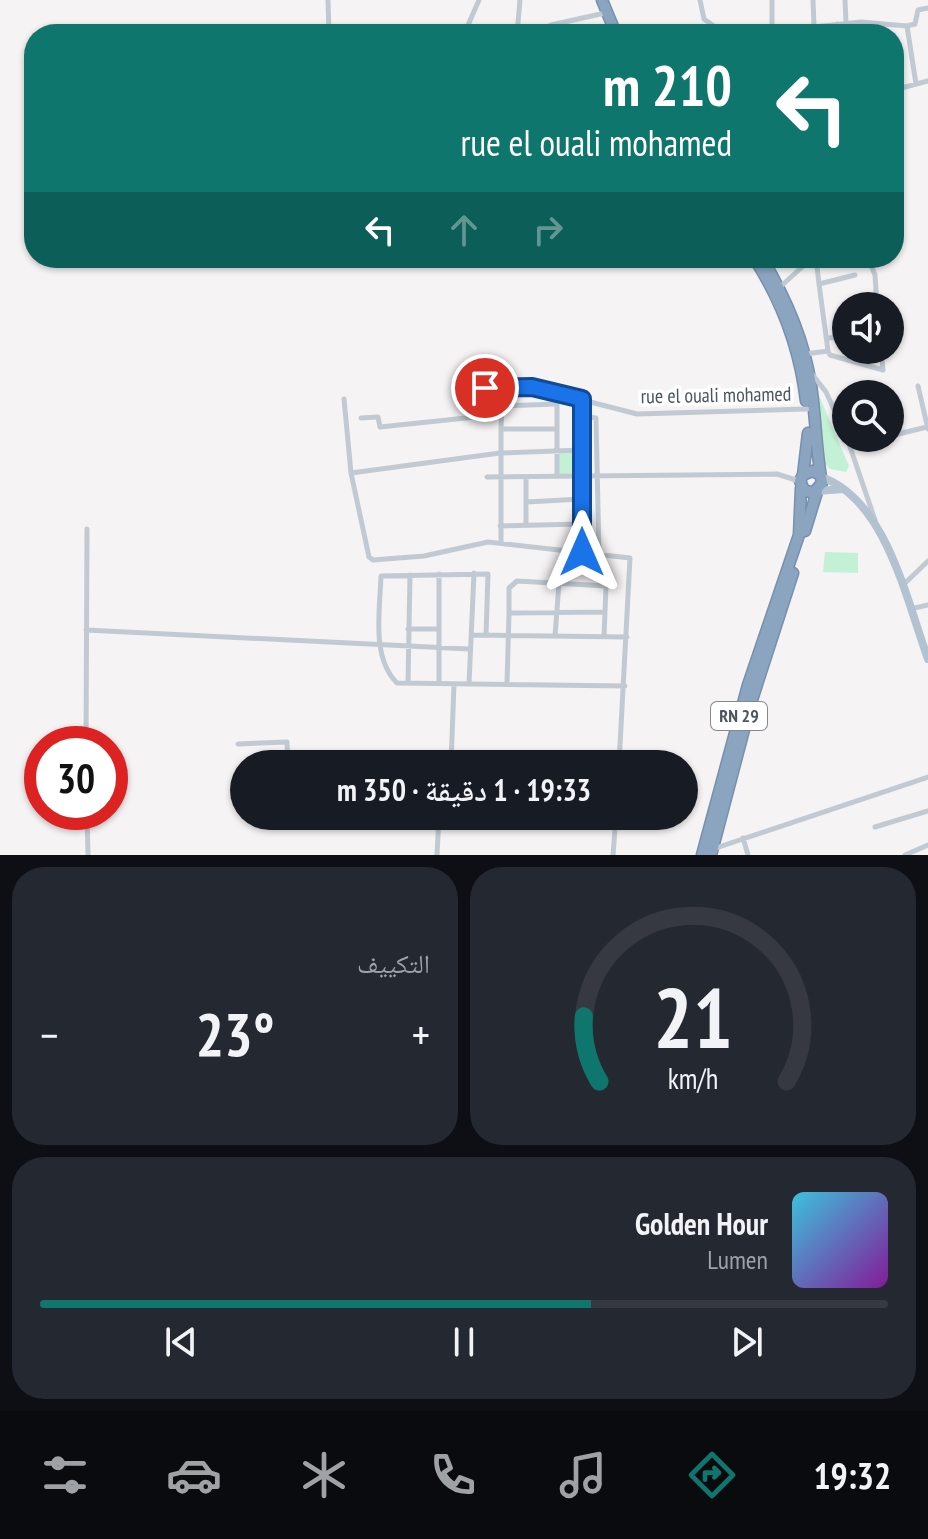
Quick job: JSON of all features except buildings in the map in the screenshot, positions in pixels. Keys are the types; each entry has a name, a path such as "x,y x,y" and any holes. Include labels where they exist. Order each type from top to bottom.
{"highway":[{"path":"602,0 611,24"},
{"path":"608,0 619,24"},
{"name":"RN 29","path":"705,853 740,711 799,535 801,481 809,443 798,355 759,268"},
{"path":"768,268 779,288 808,368 820,475 817,491 810,493 801,481 809,471 820,475"},
{"name":"RN 29","path":"705,853 817,491"}],"main road":[{"path":"820,475 847,490 867,508 877,525 928,659"},
{"path":"817,491 847,490"}],"street":[{"path":"328,0 329,24"},
{"path":"469,24 479,0"},
{"path":"518,24 520,0"},
{"path":"700,0 704,19 711,24"},
{"path":"772,0 772,24"},
{"path":"812,24 813,0"},
{"path":"845,0 846,23"},
{"path":"904,26 915,24 918,10 928,8"},
{"path":"556,24 606,13"},
{"path":"837,24 866,24"},
{"path":"907,26 916,84"},
{"path":"904,87 928,81"},
{"path":"779,288 802,268"},
{"path":"816,268 828,351 832,356"},
{"path":"872,268 876,292"},
{"path":"819,284 855,275"},
{"path":"828,338 832,338"},
{"path":"805,354 828,351"},
{"path":"862,364 883,370 882,364"},
{"path":"808,368 832,406"},
{"path":"904,433 928,427 918,386"},
{"name":"rue el ouali mohamed","path":"485,388 532,387 641,414 807,409"},
{"path":"557,392 557,476"},
{"path":"344,399 351,473 369,557 373,560 501,543 630,558 620,750"},
{"path":"582,399 582,552"},
{"path":"501,543 502,406 557,404"},
{"path":"361,418 378,417 380,427 485,416"},
{"path":"582,416 596,418 599,554"},
{"path":"501,429 557,429"},
{"path":"351,473 500,453 582,450"},
{"path":"852,452 877,525"},
{"path":"487,477 777,474 801,481"},
{"path":"526,477 526,525"},
{"path":"526,502 582,499"},
{"path":"500,526 582,524"},
{"path":"86,726 87,529"},
{"path":"902,587 928,561"},
{"path":"469,684 474,573"},
{"path":"439,574 439,683"},
{"path":"486,635 488,574 381,576 379,647 391,677 397,683 625,686"},
{"path":"408,683 410,575"},
{"path":"507,684 512,583 606,586 604,637"},
{"path":"555,636 559,583"},
{"path":"910,609 928,605"},
{"path":"509,613 605,612"},
{"path":"408,629 439,629"},
{"path":"86,630 379,647 469,649"},
{"path":"472,635 627,637"},
{"path":"452,750 454,684"},
{"path":"238,744 287,742 287,750"},
{"path":"705,853 928,777"},
{"path":"875,827 928,811"},
{"path":"87,830 88,855"},
{"path":"437,855 438,830"},
{"path":"613,855 615,830"},
{"path":"743,838 748,855"},
{"path":"910,854 928,845"}],"green space":[{"path":"818,393 832,426 832,452 843,452 849,466 846,472 830,469 824,463"},
{"path":"580,452 580,474 559,475 559,453"},
{"path":"825,552 858,553 858,573 823,572"}],"route":[{"path":"485,388 532,387 582,399 582,552"}]}
